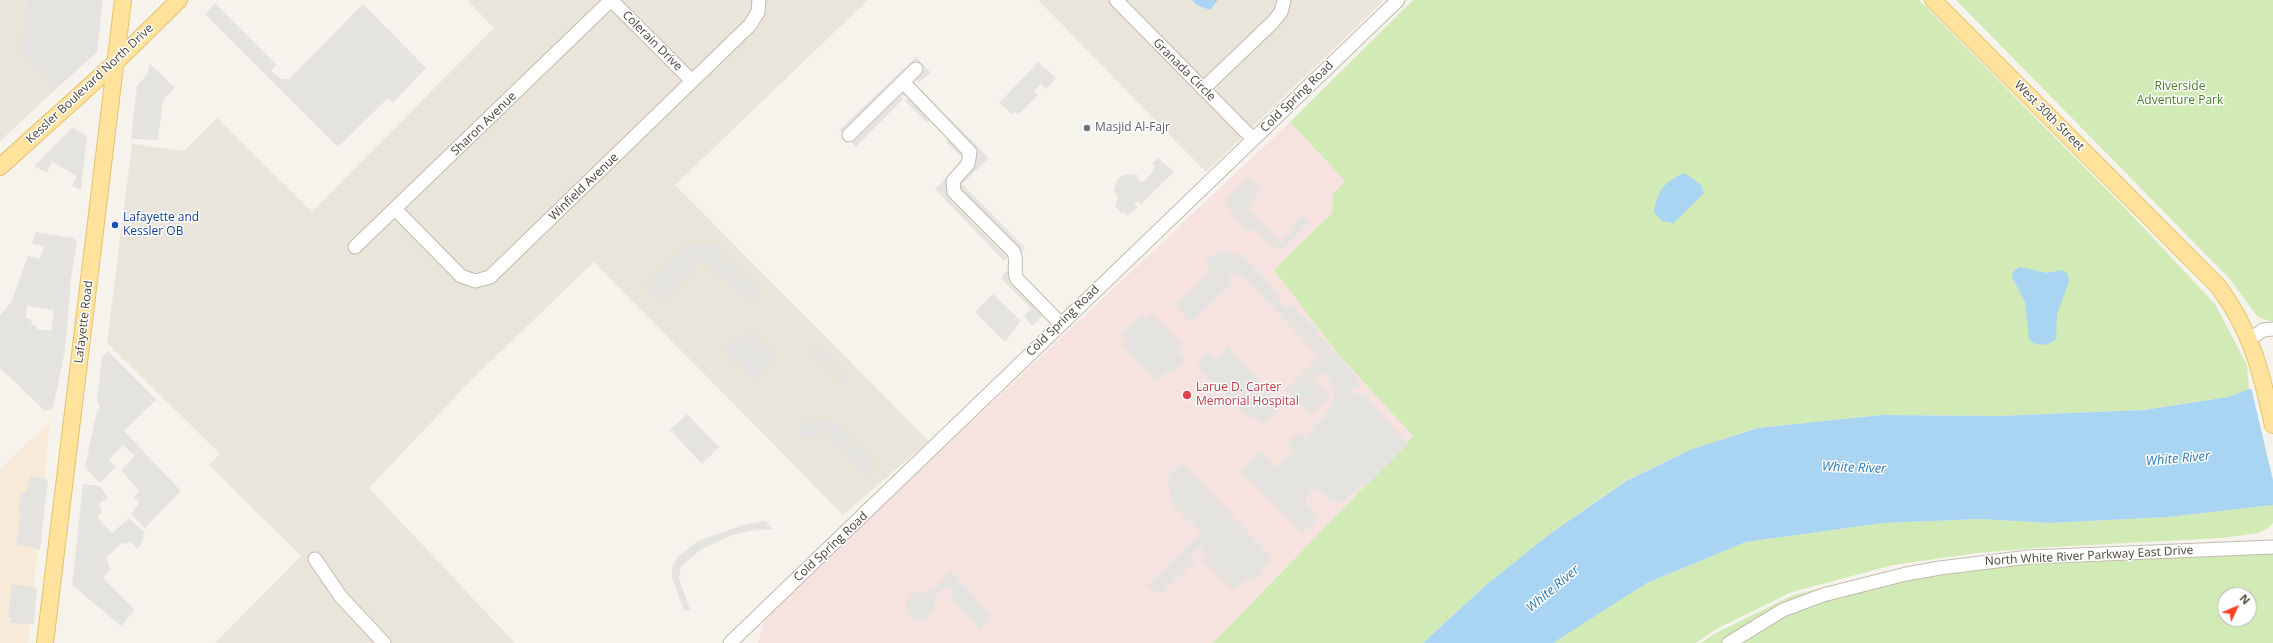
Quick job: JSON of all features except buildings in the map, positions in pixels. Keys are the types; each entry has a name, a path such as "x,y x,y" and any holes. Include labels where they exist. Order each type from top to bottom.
{"main road":[{"name":"Lafayette Road","path":"45,643 123,0"},
{"name":"Kessler Boulevard North Drive","path":"0,167 115,63 179,0"},
{"name":"West 30th Street","path":"1934,0 2218,286 2232,306 2249,340 2262,374 2273,425"}],"street":[{"name":"Colerain Drive","path":"611,0 692,81"},
{"name":"Sharon Avenue","path":"356,247 611,0"},
{"name":"Granada Circle","path":"1116,0 1253,139"},
{"path":"1203,89 1274,22 1281,12 1284,0"},
{"name":"Cold Spring Road","path":"730,643 862,518 1060,323 1398,0"},
{"name":"Winfield Avenue","path":"395,209 460,276 475,281 487,279 752,22 759,2"},
{"path":"849,136 916,69"},
{"path":"903,82 970,152 968,164 954,180 954,192 1013,251 1016,258 1014,270 1017,279 1060,323"},
{"path":"2249,340 2263,330 2273,328"},
{"name":"North White River Parkway East Drive","path":"1729,643 1783,610 1823,595 1899,575 1940,568 2029,557 2273,547"},
{"path":"314,559 341,597 384,643"}],"shaded area":[{"path":"0,0 26,0 20,51 55,90 0,141"},
{"path":"26,0 103,0 97,52 55,90 20,51"},
{"path":"467,0 868,0 675,185 929,441 843,515 594,262 473,378 369,488 515,643 215,643 301,556 209,465 220,454 107,343 132,144 184,151 217,118 312,212 494,28"},
{"path":"1038,0 1380,0 1382,2 1206,172"},
{"path":"215,3 277,65 271,71 281,79 289,79 363,4 426,68 393,103 388,98 338,147 205,14"},
{"path":"916,57 931,73 919,82 914,79 914,83 989,158 962,184 1025,248 1021,254 1009,255 1004,261 935,189 964,160 946,142 952,136 934,117 927,123 905,101 908,97 900,95 903,99 856,147 839,130"},
{"path":"1038,62 1056,78 1046,89 1041,84 1034,91 1038,95 1018,115 1015,112 1012,114 999,103"},
{"path":"150,64 175,88 163,100 158,140 131,139 137,86 147,75"},
{"name":"Larue D. Carter Memorial Hospital","path":"1290,122 1345,181 1333,194 1332,213 1274,270 1338,354 1413,436 1213,643 758,643 766,615"},
{"path":"73,127 87,137 81,190 72,186 77,176 52,162 47,173 34,166"},
{"path":"1158,158 1174,172 1141,204 1137,201 1134,204 1138,207 1128,216 1124,212 1122,214 1115,206 1118,198 1114,191 1117,180 1125,174 1138,175 1140,182 1145,180 1152,173 1155,166 1152,163"},
{"path":"1249,177 1260,191 1250,203 1248,209 1280,242 1294,229 1292,226 1302,215 1309,223 1282,249 1275,248 1254,229 1250,233 1223,202"},
{"path":"36,232 73,238 77,242 71,279 65,350 53,408 45,411 0,368 0,316 12,300 28,256 40,259 44,246 32,244","holes":["27,306 54,310 51,331 36,329 36,326 31,324 32,320 26,318"]},
{"path":"712,242 760,292 749,303 707,263 700,259 695,261 698,266 660,303 644,287 690,243 694,247 707,246"},
{"path":"1226,251 1242,256 1252,264 1280,296 1278,299 1287,308 1291,304 1310,324 1313,323 1319,329 1317,332 1353,372 1360,386 1352,388 1353,393 1365,395 1408,444 1367,485 1363,483 1343,503 1330,501 1316,487 1304,500 1319,518 1302,533 1241,471 1261,451 1276,467 1295,452 1287,444 1298,432 1306,438 1311,438 1307,433 1325,416 1331,405 1334,392 1331,382 1323,372 1315,379 1330,397 1311,414 1285,390 1319,357 1255,289 1243,278 1234,273 1228,277 1233,283 1190,323 1174,305 1210,273 1206,258"},
{"path":"1006,272 1020,275 1037,292 1042,317 1032,326 1024,316 1031,309 1001,278"},
{"path":"993,294 1021,321 1005,342 975,312"},
{"path":"1142,314 1146,319 1152,314 1183,345 1180,349 1180,354 1186,360 1176,370 1165,373 1157,382 1123,346 1127,340 1121,334"},
{"path":"752,332 777,357 754,380 739,361 734,364 727,358 732,355 725,349 739,336 743,340"},
{"path":"817,346 849,379 843,385 810,352"},
{"path":"1228,347 1272,395 1272,405 1278,411 1264,425 1257,419 1243,414 1198,367 1200,360 1209,353 1216,360"},
{"path":"108,351 156,400 124,431 181,491 145,528 131,514 139,503 134,497 139,491 121,470 135,456 123,445 109,460 115,467 100,483 85,467 97,411 100,408 97,399 102,357"},
{"path":"687,414 719,447 702,464 670,430"},
{"path":"828,420 839,425 876,465 864,475 828,437 833,433 825,429 824,436 801,439 800,428 804,421"},
{"path":"50,421 28,643 0,643 0,470"},
{"path":"1182,463 1272,557 1258,578 1245,581 1233,590 1201,559 1207,555 1199,547 1191,556 1195,562 1160,595 1147,586 1201,532 1172,505 1170,488 1166,478"},
{"path":"30,476 48,480 40,550 16,544 21,512 18,511 21,493 26,493"},
{"path":"83,484 99,486 108,497 99,504 102,511 97,517 112,533 129,518 145,533 140,546 137,549 130,541 126,544 123,542 107,557 110,570 103,578 135,610 121,626 72,585"},
{"path":"765,521 773,529 749,531 730,536 700,550 681,567 679,578 690,610 684,610 672,578 672,568 677,558 698,541 743,525"},
{"path":"951,571 991,615 981,631 950,597 953,592 947,588 942,589 935,596 935,609 928,618 921,620 914,619 909,615 906,608 907,601 911,594 920,591 932,591"},
{"path":"12,584 37,588 34,624 10,623 12,618 8,618"}],"green space":[{"path":"1413,0 1919,0 2124,207 2215,304 2247,365 2249,389 2228,397 2144,410 1997,416 1881,415 1757,428 1692,449 1625,481 1547,536 1485,586 1423,643 1213,643 1413,436 1338,354 1274,270 1332,213 1333,194 1345,181 1290,122"},
{"name":"Riverside Adventure Park","path":"1956,0 2273,0 2273,322 2258,317 2228,277"},
{"path":"2273,505 2273,523 2259,533 2222,538 2051,547 1976,553 1893,565 1792,592 1718,628 1696,643 1553,643 1647,583 1746,542 1883,523 1980,519 2050,523 2168,517"},
{"path":"2273,547 2273,643 1736,643 1761,627 1832,595 1966,567"},
{"path":"1914,565 1802,596 1751,622 1721,643 1701,643 1714,634 1793,595"}],"water":[{"path":"1192,0 1218,0 1210,10 1197,5"},
{"path":"1685,173 1701,185 1704,193 1674,223 1662,221 1654,212 1660,192 1667,183"},
{"path":"2020,267 2047,273 2063,270 2068,275 2069,282 2057,314 2056,339 2050,343 2042,345 2031,342 2029,339 2025,302 2012,277 2014,270"},
{"name":"White River","path":"2273,387 2273,505 2168,517 2050,523 1980,519 1883,523 1746,542 1647,583 1553,643 1423,643 1485,586 1547,536 1626,481 1692,449 1758,428 1881,415 1997,416 2144,410 2228,397 2249,389"}],"pier":[{"path":"2273,385 2273,480 2251,387"}],"place":[{"name":"Masjid Al-Fajr","path":"1087,128"},
{"name":"Lafayette and Kessler OB","path":"115,225"},
{"name":"Larue D. Carter Memorial Hospital","path":"1187,395"}]}
